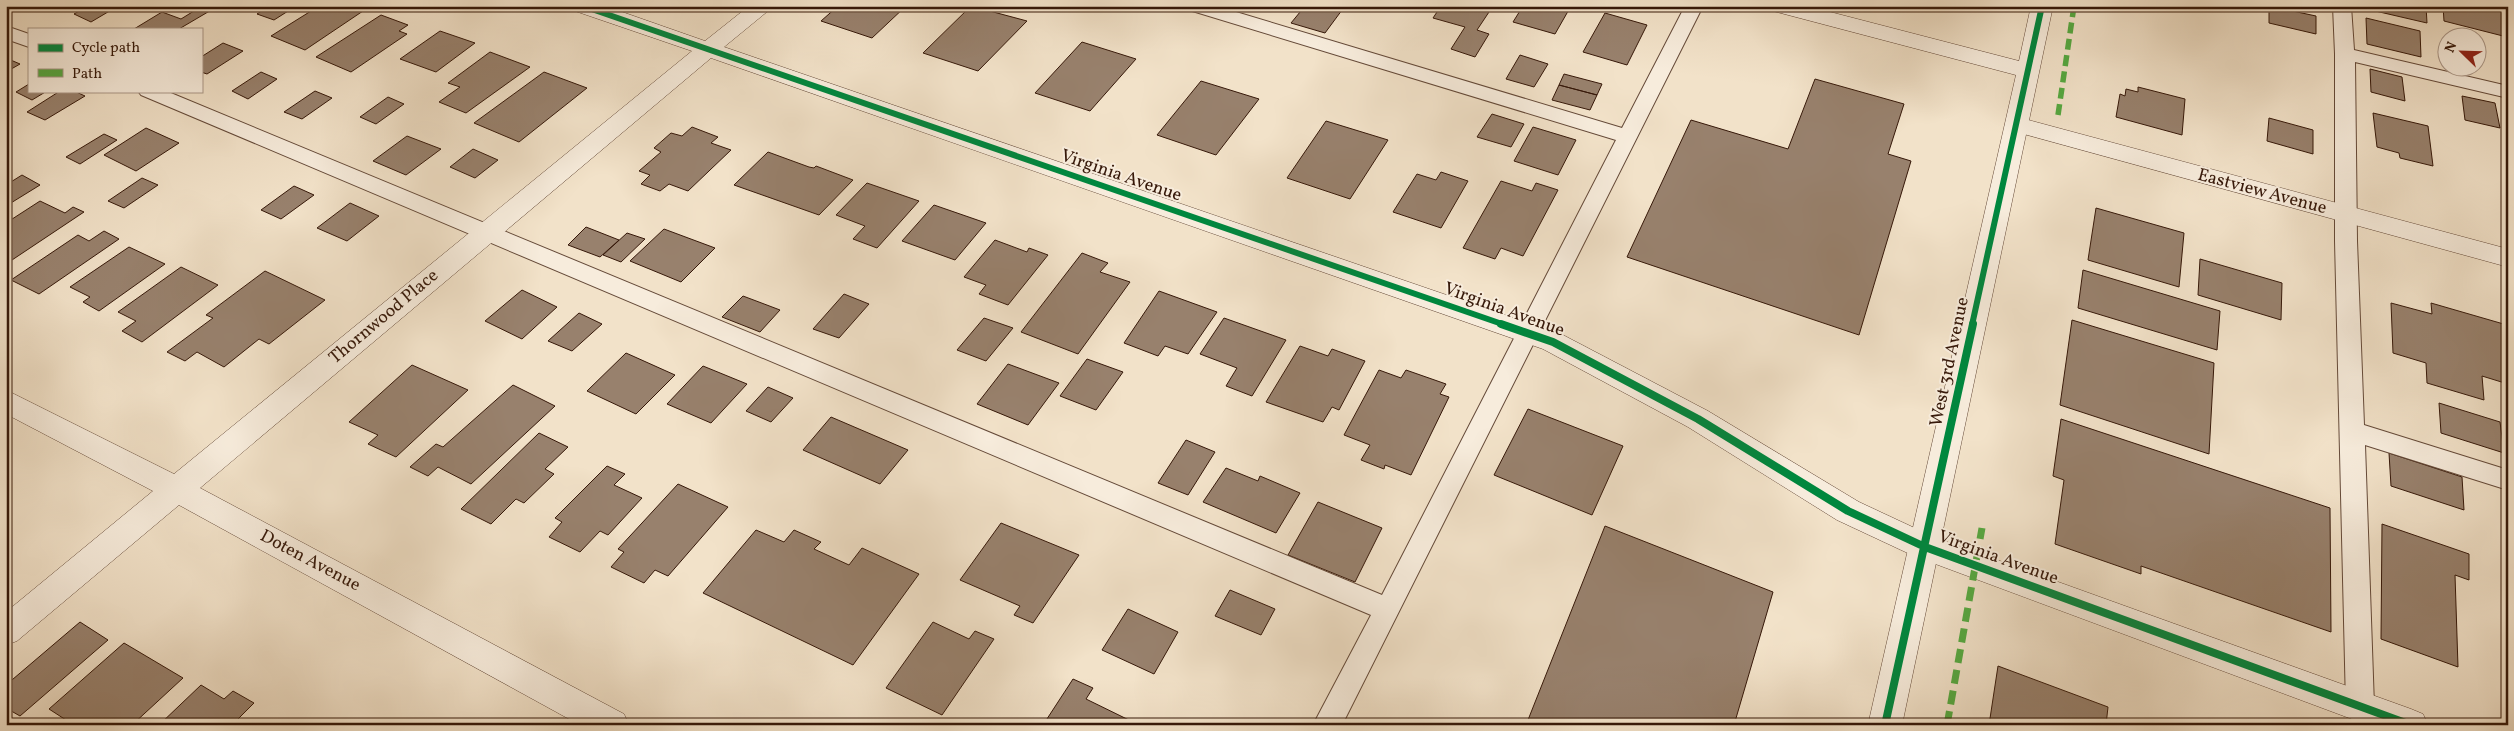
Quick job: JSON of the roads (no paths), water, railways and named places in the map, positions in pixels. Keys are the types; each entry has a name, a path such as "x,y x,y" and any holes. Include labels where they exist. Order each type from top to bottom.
{"street":[{"name":"Virginia Avenue","path":"583,6 1553,342 1698,419 1848,511 1925,547 2411,725"},
{"name":"Thornwood Place","path":"6,631 707,50 763,6"},
{"path":"1781,6 2028,71"},
{"name":"West 3rd Avenue","path":"1885,725 2042,6"},
{"name":"Eastview Avenue","path":"2017,125 2508,258"},
{"name":"Doten Avenue","path":"6,401 176,489 612,725"}],"lane":[{"path":"1196,6 1627,137"},
{"path":"1327,725 1388,610 1694,6"},
{"path":"2342,6 2345,54 2345,214 2360,706"},
{"path":"6,32 28,42"},
{"path":"2345,54 2508,92"},
{"path":"150,92 1388,610"},
{"path":"2351,431 2508,480"}]}
